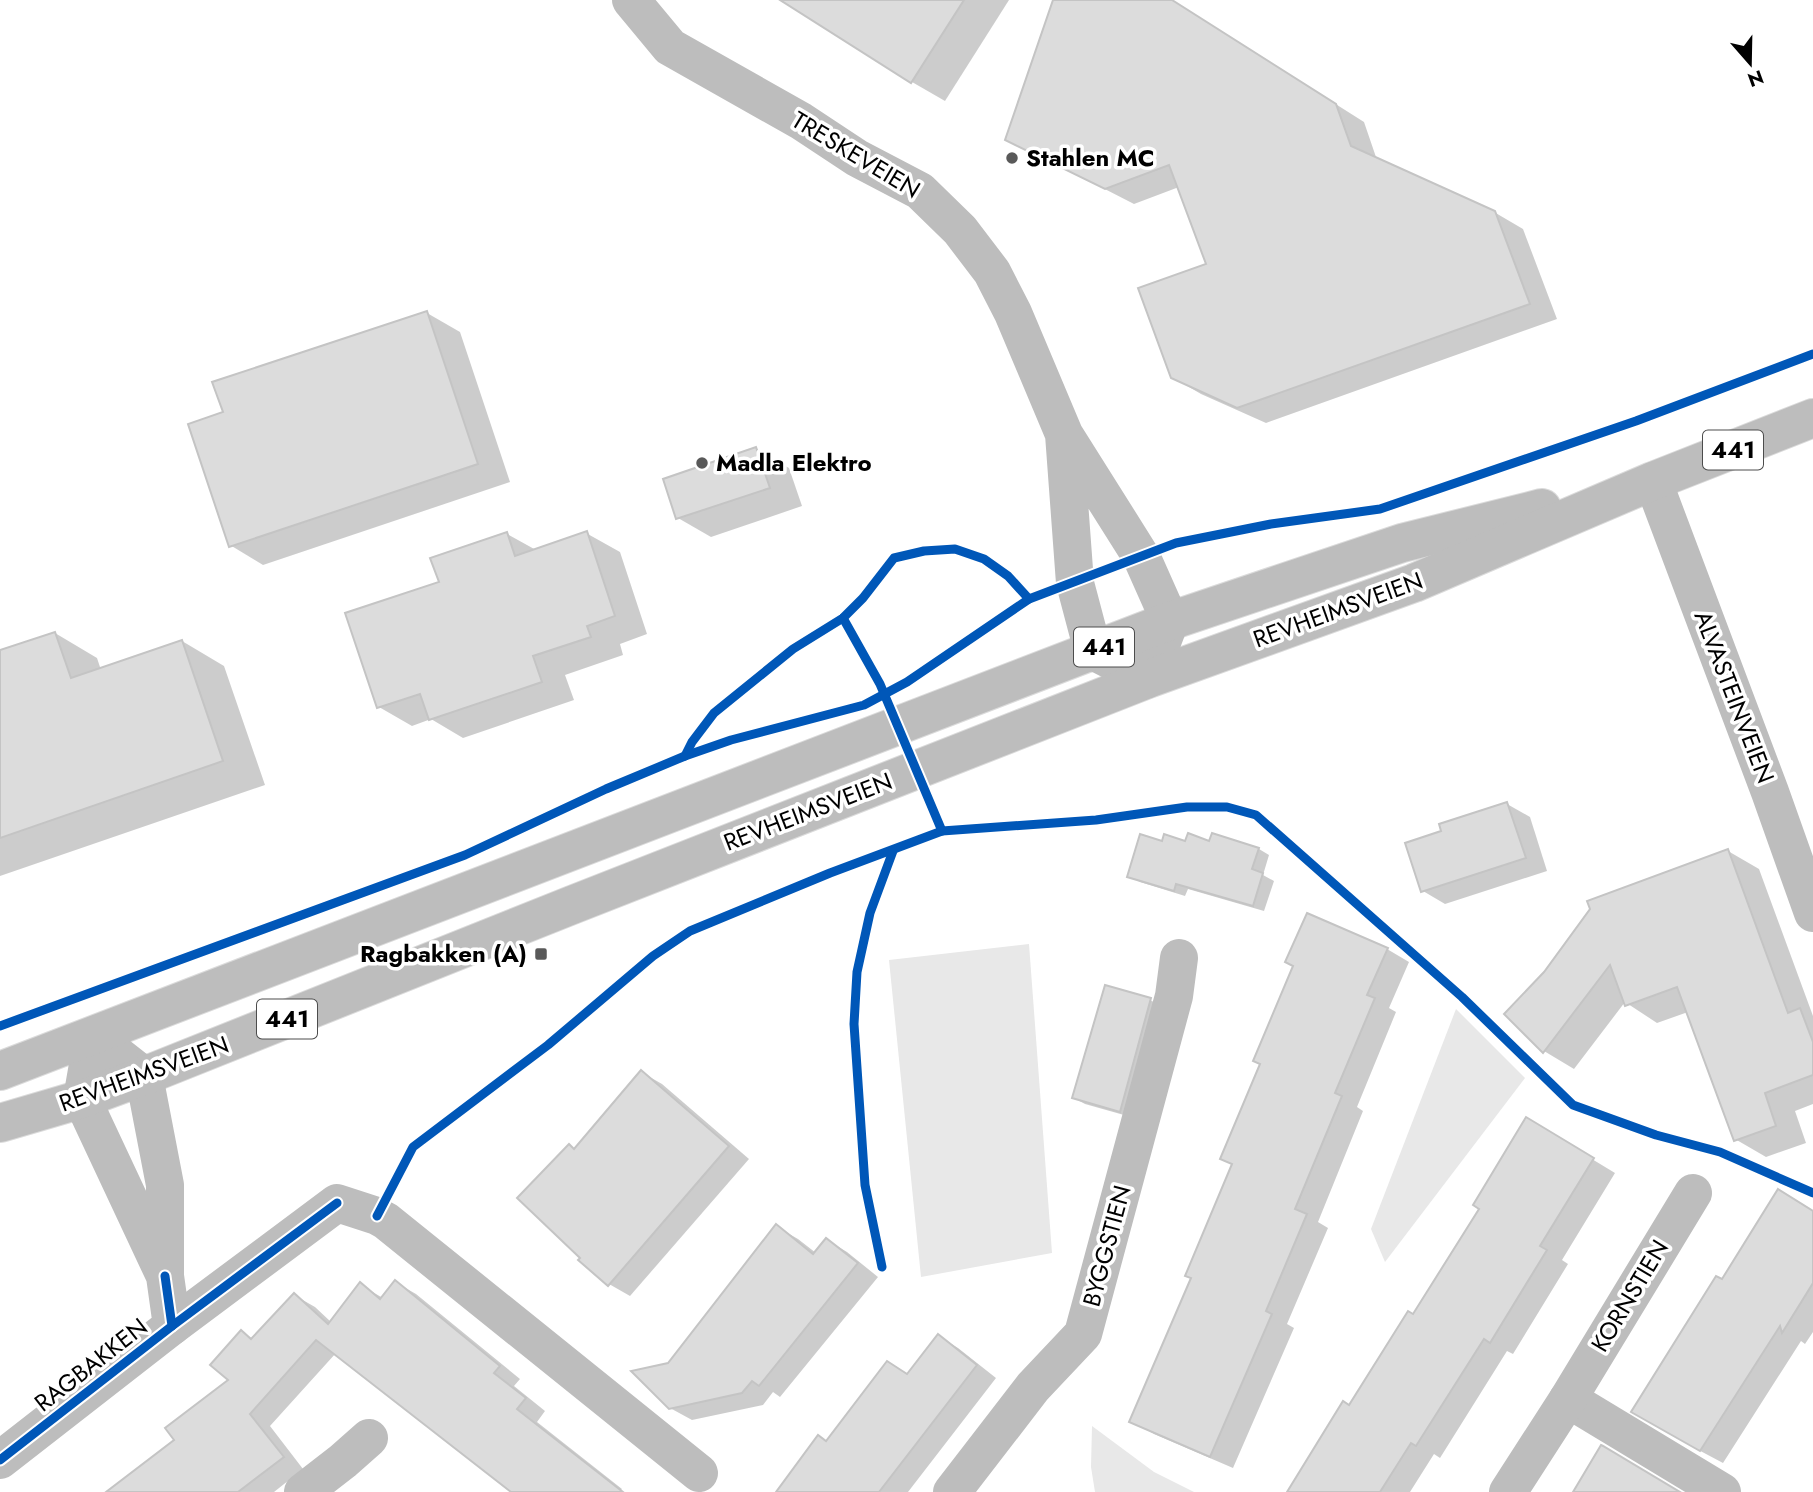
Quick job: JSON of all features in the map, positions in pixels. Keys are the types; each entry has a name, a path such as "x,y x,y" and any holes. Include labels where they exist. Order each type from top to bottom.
{"street":[{"name":"TRESKEVEIEN","path":"631,0 670,47 801,121 857,158 920,191 960,230 992,272 1013,313 1064,434 1142,558 1170,621"},
{"name":"REVHEIMSVEIEN","path":"0,1124 82,1099 144,1076 1148,679 1414,583 1653,481 1813,418"},
{"name":"TRESKEVEIEN","path":"1064,434 1074,583 1093,651"},
{"name":"REVHEIMSVEIEN","path":"0,1072 1170,621 1402,543 1653,481"},
{"name":"ALVASTEINVEIEN","path":"1653,481 1813,914"},
{"path":"1093,651 1148,679 1170,621"},
{"name":"BYGGSTIEN","path":"953,1492 1033,1387 1083,1334 1174,996 1179,958"},
{"path":"82,1099 93,1036 144,1076"},
{"name":"RAGBAKKEN","path":"144,1076 165,1185 165,1276 172,1325"},
{"name":"RAGBAKKEN","path":"82,1099 165,1276"},
{"name":"KORNSTIEN","path":"1508,1492 1693,1193"},
{"name":"RAGBAKKEN","path":"0,1460 172,1325 337,1203 377,1216 386,1222 699,1473"},
{"path":"1568,1399 1722,1492"},
{"path":"303,1492 369,1438"}],"shaded area":[{"path":"1029,944 1052,1253 921,1277 889,960"},
{"path":"1456,1009 1525,1078 1385,1262 1371,1229"},
{"path":"1092,1426 1154,1472 1194,1492 1095,1492 1091,1467"}],"building":[{"path":"780,0 964,0 911,83"},
{"path":"1053,0 1172,0 1336,104 1351,146 1495,211 1530,304 1237,408 1171,378 1138,288 1206,264 1169,165 1105,189 1005,140"},
{"path":"427,311 478,464 229,547 188,424 223,412 212,382"},
{"path":"756,447 770,488 676,519 663,479"},
{"path":"587,531 615,616 587,626 591,637 533,656 542,682 429,720 420,694 377,708 345,613 439,582 430,558 507,532 515,556"},
{"path":"55,632 71,678 182,640 223,761 0,838 0,650"},
{"path":"1507,802 1526,858 1421,892 1405,843 1441,831 1439,824"},
{"path":"1188,833 1209,841 1212,833 1259,848 1252,869 1263,873 1253,906 1176,884 1174,891 1127,877 1140,834 1162,841 1164,834 1185,841"},
{"path":"1728,849 1788,1013 1800,1008 1813,1042 1813,1075 1765,1093 1776,1126 1734,1141 1677,987 1625,1006 1610,965 1543,1053 1504,1014 1544,972 1590,909 1587,901"},
{"path":"1307,913 1388,948 1367,995 1375,998 1335,1093 1342,1096 1295,1209 1307,1214 1266,1311 1272,1314 1210,1457 1129,1422 1191,1278 1185,1276 1232,1164 1220,1159 1260,1064 1253,1061 1293,966 1285,962"},
{"path":"1105,985 1151,998 1120,1112 1072,1098"},
{"path":"641,1070 729,1146 608,1286 578,1260 580,1258 517,1198 569,1144 574,1149"},
{"path":"1526,1117 1594,1158 1540,1246 1547,1250 1490,1343 1484,1339 1416,1446 1411,1443 1380,1492 1287,1492 1343,1401 1349,1405 1408,1311 1413,1314 1479,1209 1473,1205"},
{"path":"1778,1189 1813,1211 1813,1283 1782,1333 1780,1326 1700,1451 1631,1412 1716,1276 1722,1279"},
{"path":"776,1224 813,1254 826,1238 858,1263 759,1386 752,1381 742,1393 669,1409 631,1371 668,1363"},
{"path":"395,1280 500,1366 494,1373 526,1398 517,1409 623,1492 511,1492 316,1340 250,1414 284,1457 238,1492 106,1492 174,1440 165,1428 228,1380 210,1365 241,1330 251,1339 294,1293 328,1324 360,1282 380,1299"},
{"path":"938,1334 977,1365 879,1492 776,1492 818,1435 826,1441 887,1361 907,1374"},
{"path":"1601,1445 1603,1446 1680,1492 1573,1492"}],"cycle path":[{"path":"0,1026 465,855 606,789 685,756 731,740 864,705 907,682 1029,599 1176,543 1271,524 1380,509 1636,421 1813,354"},
{"path":"685,756 714,713 793,649 843,618 863,598 894,558 924,551 955,549 984,559 1008,576 1029,599"},
{"path":"843,618 880,684 942,831"},
{"path":"377,1216 413,1147 548,1045 653,956 690,931 830,873 942,831 1096,820 1187,807 1227,807 1256,815 1462,997 1573,1105 1656,1135 1720,1152 1813,1193"},
{"path":"882,1267 865,1185 854,1024 857,972 870,913 893,851"},
{"path":"172,1326 337,1203"},
{"path":"0,1460 172,1326 165,1276"}],"place":[{"name":"Stahlen MC","path":"1012,158"},
{"name":"Madla Elektro","path":"702,463"},
{"name":"Ragbakken (A)","path":"541,954"}]}
